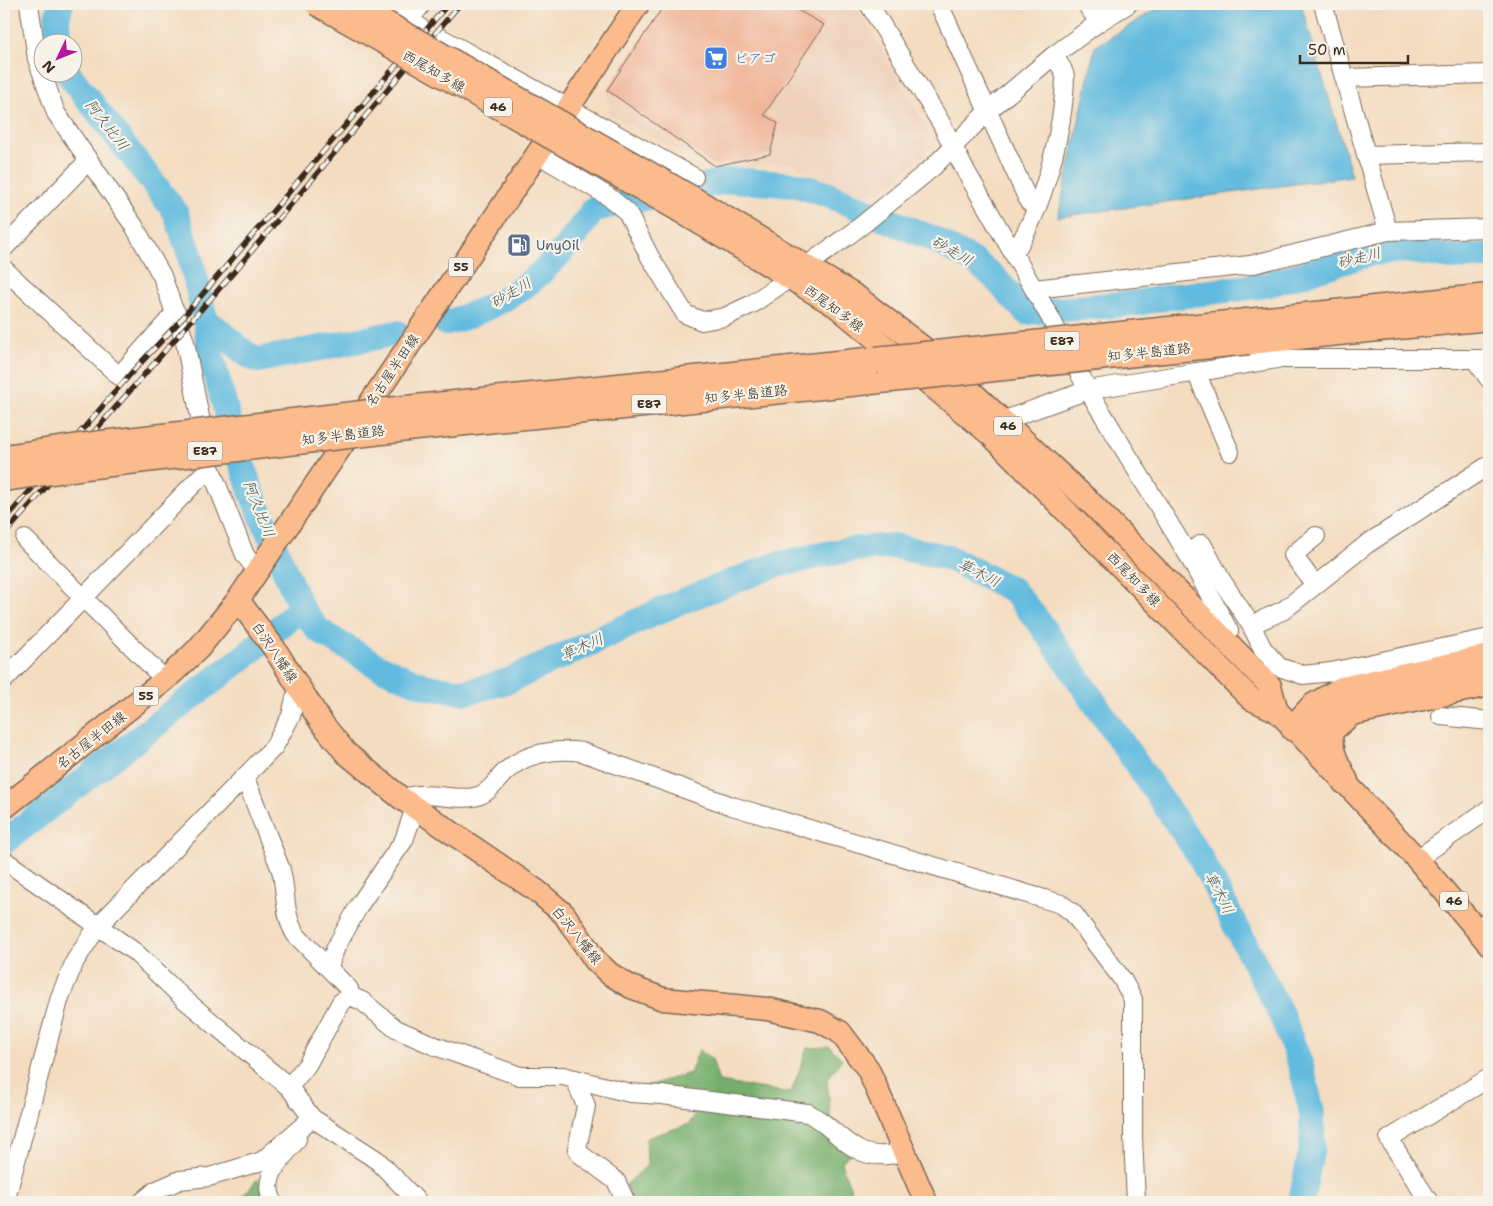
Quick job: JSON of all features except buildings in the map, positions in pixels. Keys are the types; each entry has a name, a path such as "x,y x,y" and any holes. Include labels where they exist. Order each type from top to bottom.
{"highway":[{"path":"1311,315 1354,299 1489,280"},
{"name":"知多半島道路","path":"1248,332 1311,315 1489,297"},
{"name":"知多半島道路","path":"4,458 93,445 406,418 1248,332 1424,324 1489,317"},
{"path":"1424,324 1440,333 1489,328"},
{"name":"知多半島道路","path":"4,478 406,418"},
{"path":"1285,719 1313,707 1342,690 1489,658"},
{"path":"1285,719 1351,712 1489,683"},
{"path":"1345,781 1332,756 1328,741 1329,731 1338,721 1351,712"}],"main road":[{"name":"西尾知多線","path":"316,4 688,194"},
{"name":"西尾知多線","path":"354,4 688,194 800,271 836,306 991,435 1251,699 1285,719 1486,931"},
{"name":"名古屋半田線","path":"4,808 165,680 198,649 238,600 536,153 638,4"},
{"name":"西尾知多線","path":"800,271 857,297 930,353 1094,506 1270,686 1285,719"},
{"name":"白沢八幡線","path":"238,600 274,648 321,722 346,753 408,803 529,885 556,906 594,960 631,987 663,999 767,1009 820,1020 840,1032 868,1070 926,1202"}],"street":[{"path":"29,4 37,60 56,113 138,234 162,276 185,342 210,467 244,555 262,566"},
{"path":"381,4 414,23 422,4"},
{"path":"869,4 941,123 952,148 1050,317 1088,390 1187,553 1229,631"},
{"path":"939,4 1029,202 1036,208"},
{"path":"1086,4 1099,22"},
{"path":"536,153 609,197 627,212 654,265 685,314 702,321 725,317 752,304 861,226 888,205 952,148 988,111 1053,56 1099,22 1128,4"},
{"path":"1323,4 1388,231"},
{"path":"441,38 567,108 688,194"},
{"path":"1014,253 1028,232 1053,154 1065,90 1065,76 1062,68 1053,56"},
{"path":"1345,78 1489,74"},
{"path":"1366,155 1489,152"},
{"path":"4,248 89,160"},
{"path":"1036,295 1250,265 1388,231 1489,228"},
{"path":"4,269 119,376 176,312"},
{"path":"1002,420 1088,390 1276,358 1483,360 1489,379"},
{"path":"1196,372 1230,452"},
{"path":"1251,625 1284,610 1367,544 1489,465"},
{"path":"4,680 210,467"},
{"path":"1315,585 1293,556 1316,536"},
{"path":"25,539 165,680"},
{"path":"1187,553 1202,544 1222,581 1251,625 1263,649 1279,666 1303,676 1331,672 1489,638"},
{"path":"5,1202 60,997 76,961 98,926 274,747 291,716 295,698 301,690"},
{"path":"1441,716 1489,721"},
{"path":"329,966 336,947 360,904 404,840 408,803 422,794 474,797 489,790 506,770 527,757 559,750 582,752 732,806 1061,904 1073,913 1122,979 1133,999 1133,1137 1136,1202"},
{"path":"245,778 281,870 285,885 286,916 295,934 329,966 349,989 350,996"},
{"path":"1417,859 1489,809"},
{"path":"4,860 135,952 184,999 289,1087 307,1124 377,1160 418,1202"},
{"path":"289,1087 307,1065 341,1002 350,996"},
{"path":"350,996 362,1001 396,1029 435,1046 520,1076 575,1079 630,1093 662,1094 808,1113 825,1122 852,1149 866,1154 888,1156 903,1152"},
{"path":"1429,1202 1389,1138 1489,1078"},
{"path":"575,1079 586,1106 576,1149 616,1181 626,1202"},
{"path":"142,1202 155,1191 180,1180 215,1175 262,1161 292,1134 307,1124"},
{"path":"273,1202 268,1186 271,1176 307,1124"}],"shaded area":[{"path":"665,4 855,4 928,131 924,155 879,192 860,194 821,179 792,164 772,163 719,172 610,114 607,90"}],"green space":[{"path":"830,1047 842,1059 827,1080 831,1116 859,1145 841,1163 856,1202 633,1202 625,1186 647,1165 646,1138 689,1124 695,1116 688,1092 640,1088 690,1073 699,1050 712,1059 719,1082 791,1093 807,1048"},
{"path":"258,1179 266,1202 237,1202"}],"water":[{"path":"1164,4 1301,4 1352,176 1058,217 1095,47"}],"waterway":[{"name":"阿久比川","path":"58,32 57,17 61,4"},
{"name":"草木川","path":"75,82 175,211 189,252 206,322 210,353 235,443 252,494 301,608 318,630 379,667 427,687 467,692 508,681 675,604 775,565 846,550 893,546 947,557 1013,590 1042,626 1199,855 1281,1014 1301,1066 1312,1113 1312,1147 1301,1202"},
{"name":"砂走川","path":"446,323 494,304 532,281 579,231 594,209 731,180 797,185 826,194 931,238 975,262 992,275 1026,312 1137,303 1169,297 1266,285 1371,253 1405,250 1450,257 1489,256"},
{"name":"砂走川","path":"206,322 220,331 244,352 258,360 397,333"},
{"name":"阿久比川","path":"4,842 249,653 301,608"}],"railway":[{"path":"4,521 132,372 179,322 448,4"},
{"path":"4,535 233,273 460,4"}],"place":[{"name":"ピアゴ","path":"716,58"},
{"name":"UnyOil","path":"519,245"}]}
